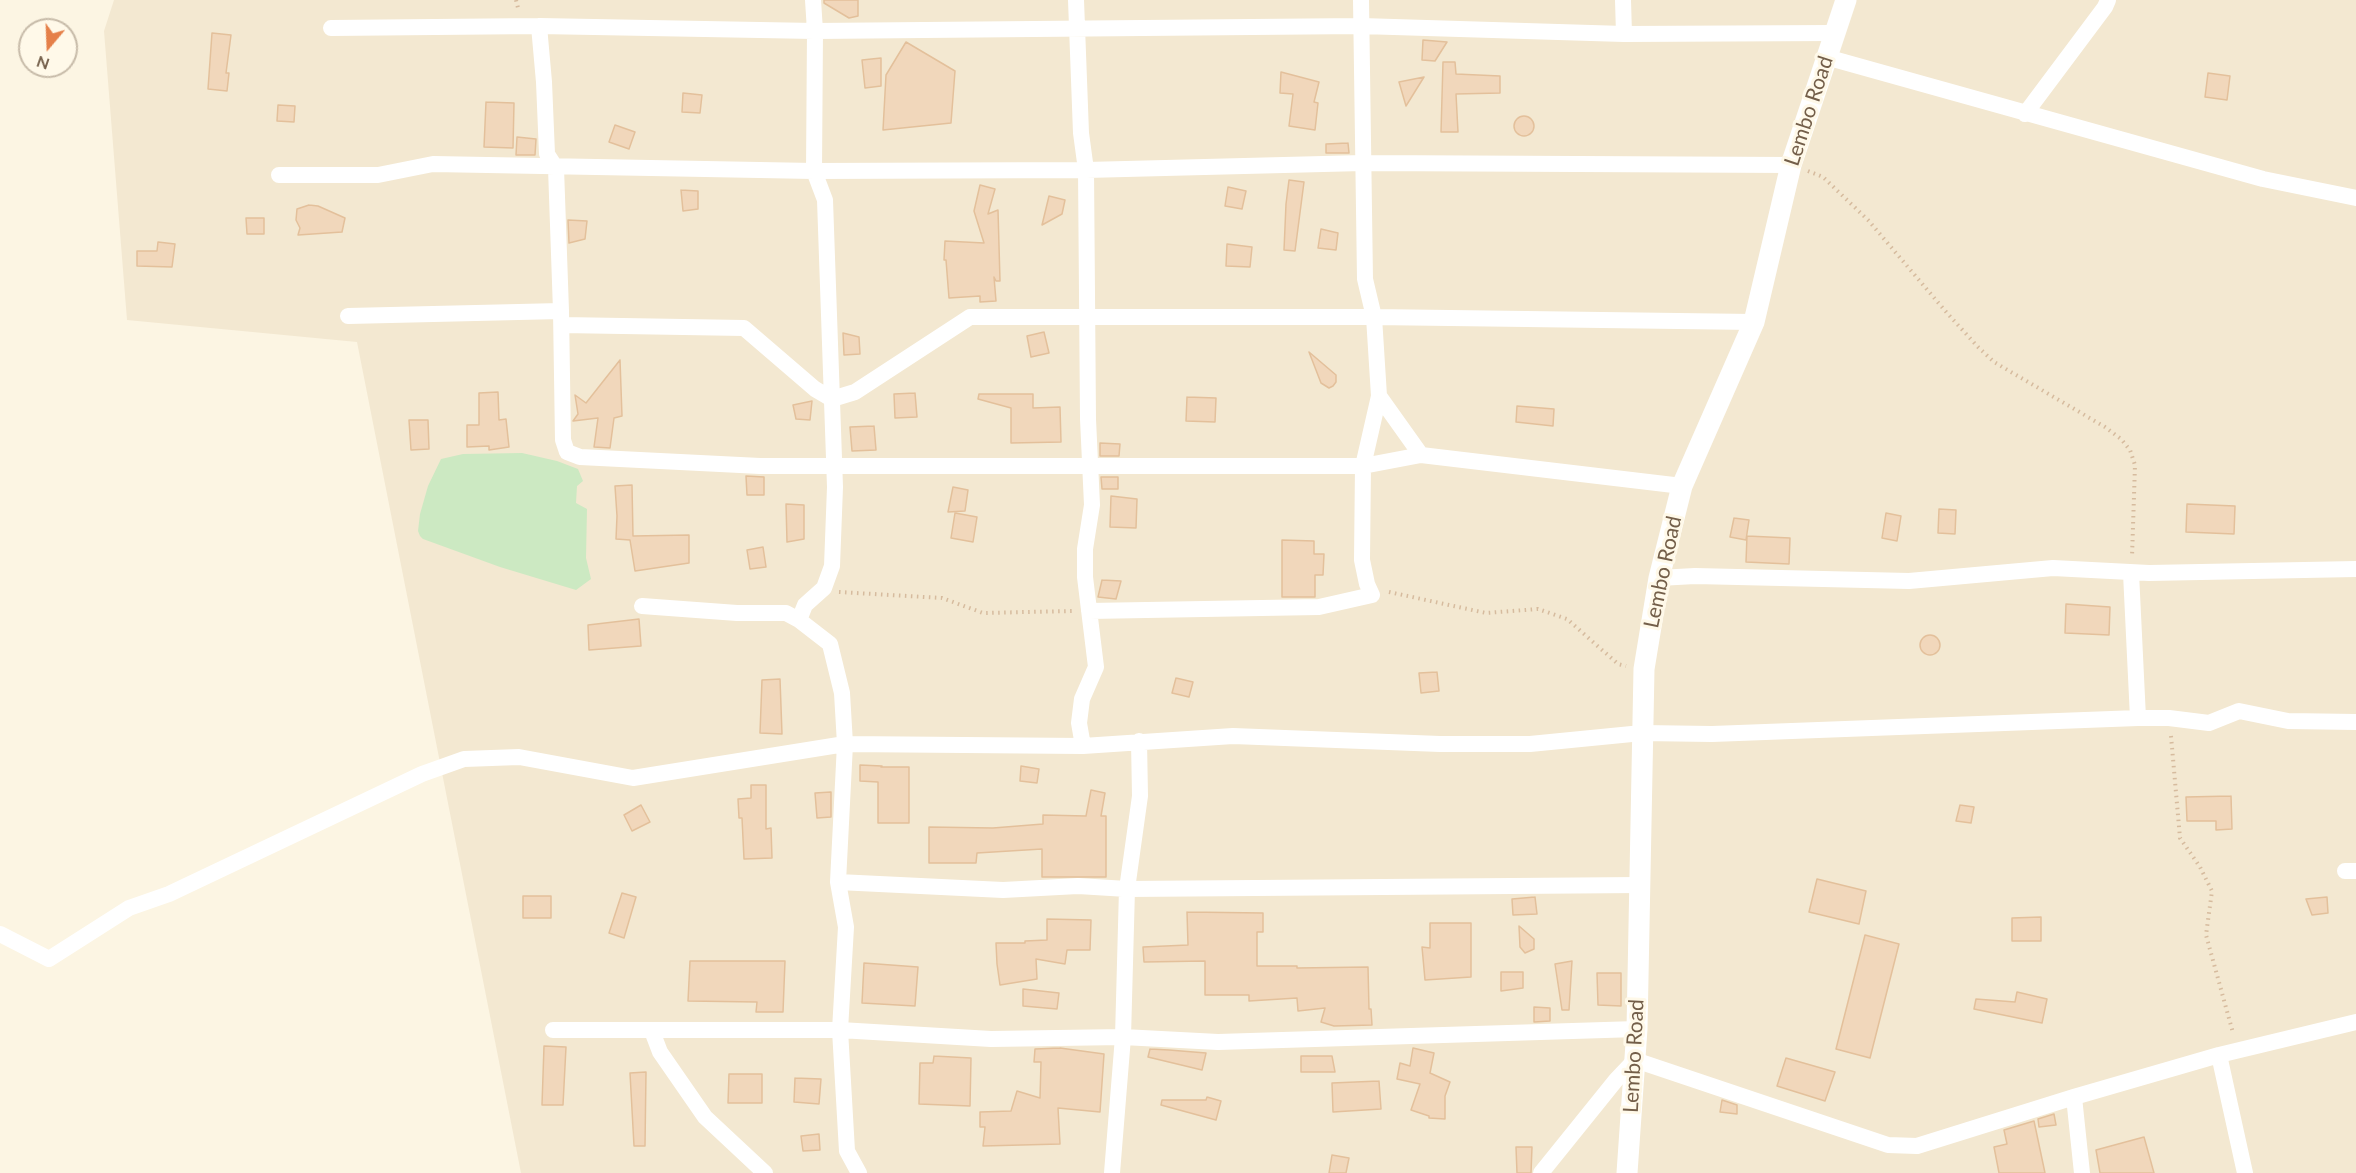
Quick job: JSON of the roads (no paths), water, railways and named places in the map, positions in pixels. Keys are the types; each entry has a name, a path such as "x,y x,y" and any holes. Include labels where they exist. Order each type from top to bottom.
{"street":[{"path":"799,620 805,605 824,588 832,566 835,466 825,200 814,171 815,31 813,0"},
{"path":"1076,0 1081,133 1086,170 1092,505 1085,549 1085,568 1096,667 1082,699 1079,723 1083,746"},
{"path":"1089,611 1319,607 1372,596 1362,560 1363,466 1379,396 1374,317 1365,279 1361,0"},
{"path":"1623,0 1624,34"},
{"name":"Lembo Road","path":"1627,1173 1637,1029 1644,669 1659,578 1683,486 1754,322 1791,165 1833,33 1846,0"},
{"path":"2025,114 2108,0"},
{"path":"539,26 547,154 556,168 564,440 567,452 580,457 703,461 760,466 1363,466 1421,455 1683,486"},
{"path":"331,28 539,26 815,31 1361,26 1624,34 1833,33"},
{"path":"1826,57 2263,179 2356,198"},
{"path":"279,175 378,175 434,164 814,171 1086,170 1363,163 1791,165"},
{"path":"348,316 562,318 744,327 815,389 832,399 855,392 970,317 1374,317 1754,322"},
{"path":"1379,396 1421,455"},
{"path":"1659,578 1695,576 1909,581 2053,568 2132,573 2356,569"},
{"path":"2132,573 2138,718"},
{"path":"642,606 737,613 786,613 830,644 842,693 845,744 838,882 846,927 840,1030 847,1151 859,1173"},
{"path":"0,934 49,959 129,908 169,894 422,774 464,759 519,757 633,778 845,744 1083,746 1233,736 1440,744 1530,744 1642,733 1712,734 2138,718 2169,718 2209,723 2239,711 2288,721 2356,722"},
{"path":"1112,1173 1123,1037 1127,889 1140,796 1139,741"},
{"path":"838,882 1003,890 1078,886 1127,889 1640,885"},
{"path":"1541,1173 1616,1080 1635,1060 1888,1145 1917,1146 2219,1055 2356,1022"},
{"path":"553,1030 840,1030 991,1039 1123,1037 1218,1042 1637,1029"},
{"path":"652,1031 660,1052 705,1117 765,1173"},
{"path":"2219,1055 2245,1173"},
{"path":"2074,1097 2082,1173"}]}
